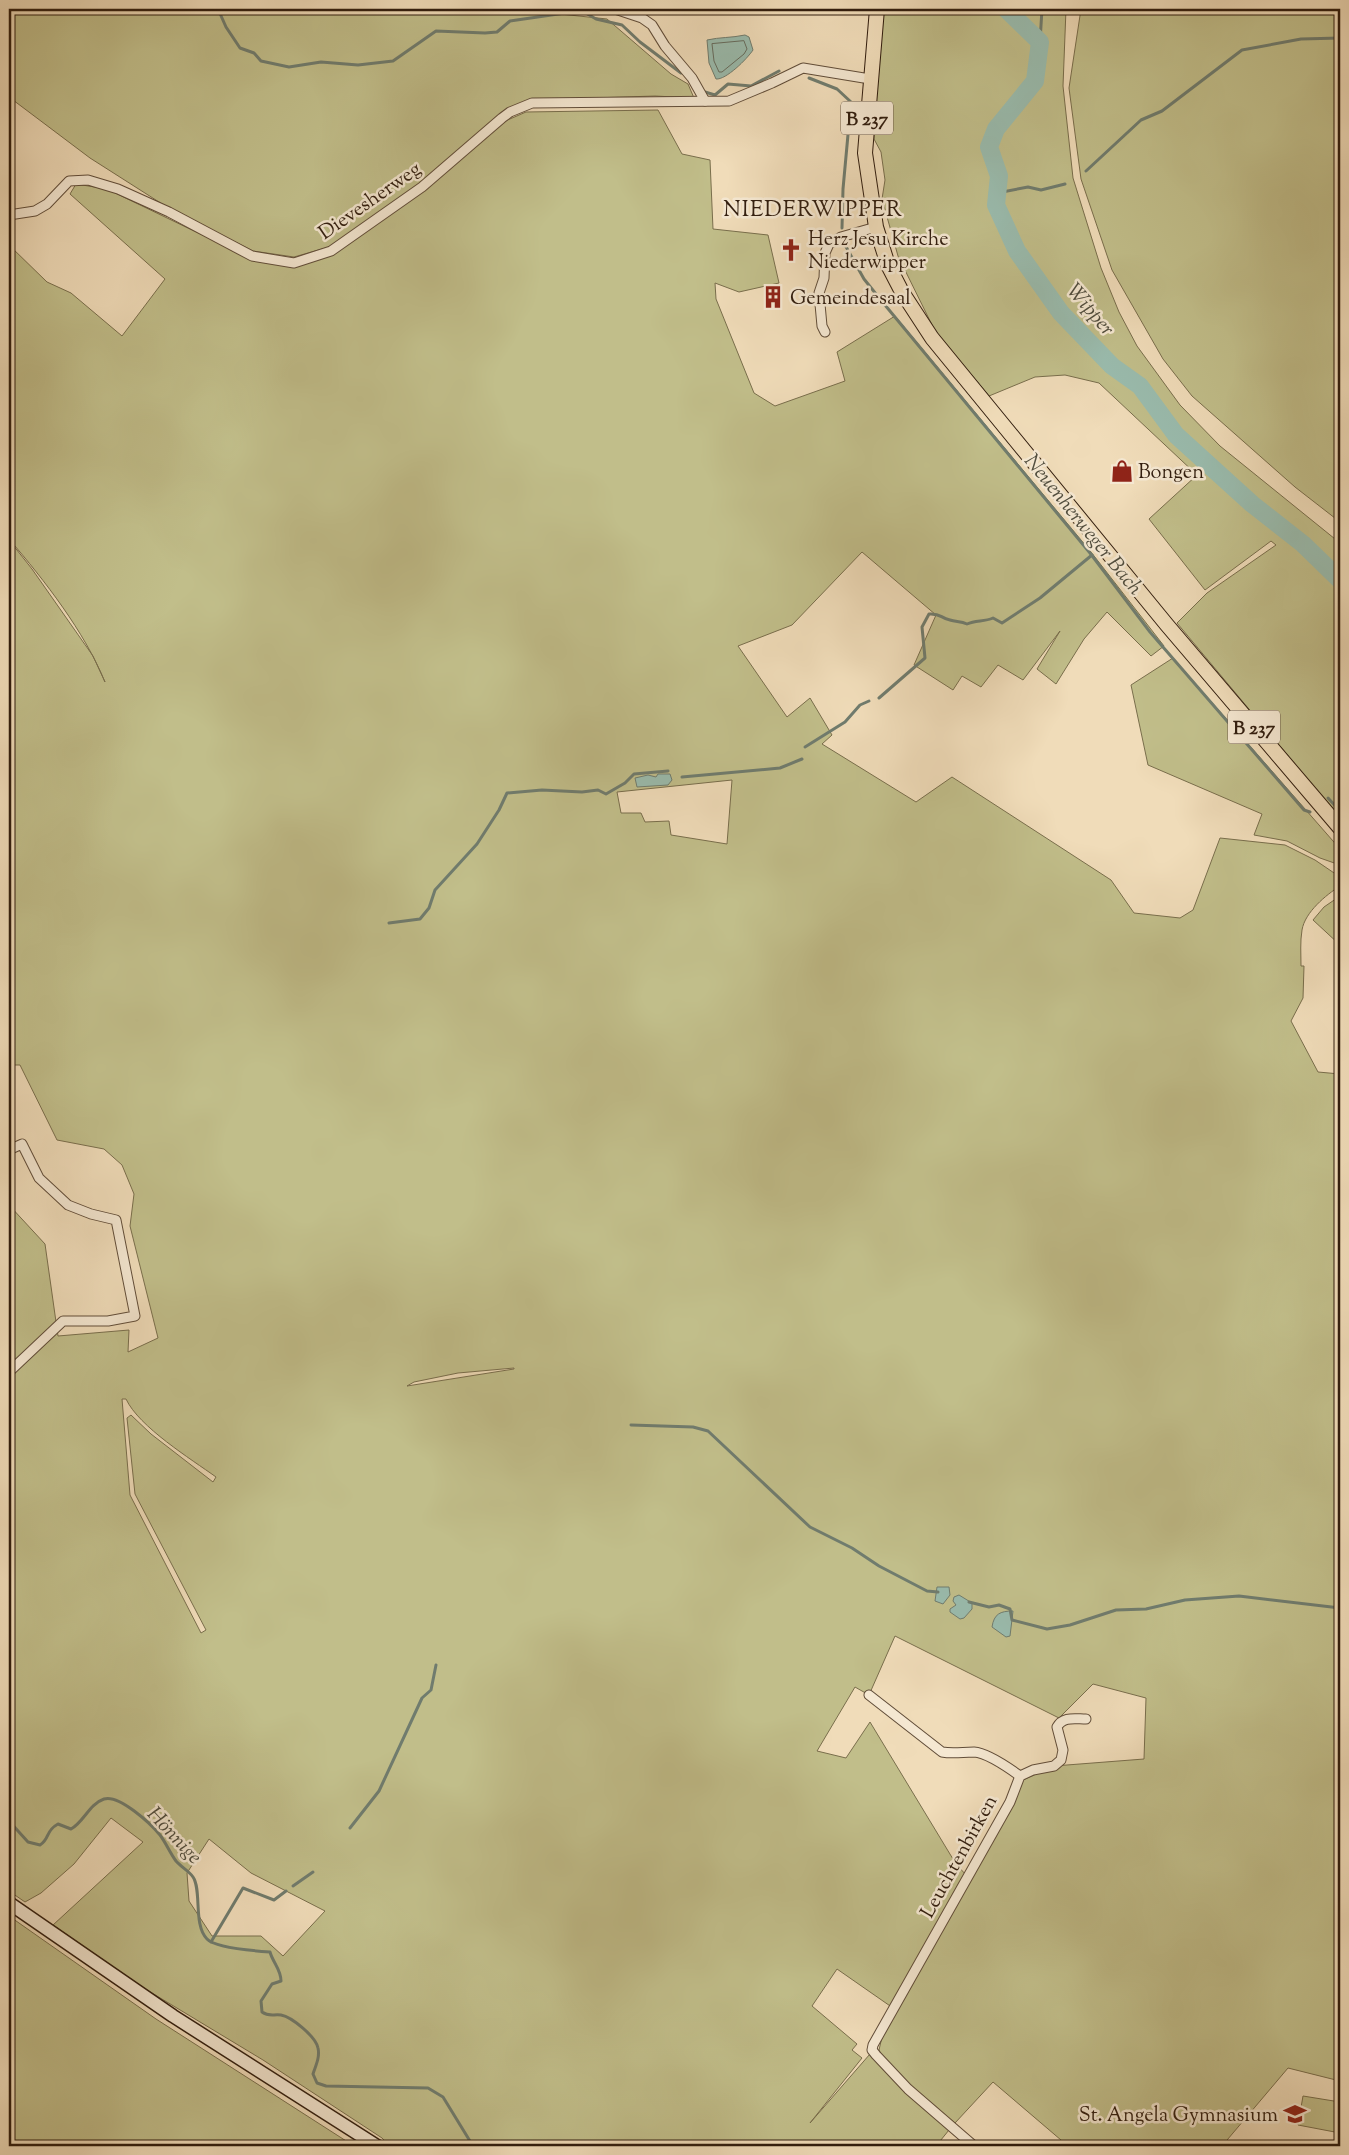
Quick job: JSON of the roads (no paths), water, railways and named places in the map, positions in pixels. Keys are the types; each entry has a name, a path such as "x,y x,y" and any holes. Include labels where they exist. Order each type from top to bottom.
{"main road":[{"name":"B 237","path":"877,9 864,153 876,227 888,265 896,282 932,338 1167,625 1340,828"},
{"path":"9,1903 173,2016 377,2146"}],"street":[{"path":"614,9 642,18 652,25 665,46 692,78 705,101 729,101 803,68 870,79"},
{"name":"Dievesherweg","path":"9,215 35,211 47,204 69,181 88,180 118,190 168,212 252,256 294,263 331,251 346,241 422,187 510,112 532,103 705,101"},
{"path":"825,332 822,326 819,292 824,278 825,253 829,244 841,237 876,227"},
{"path":"9,1372 63,1321 108,1320 135,1316 116,1220 91,1214 68,1205 39,1178 22,1144 11,1149"},
{"path":"869,1695 942,1752 950,1754 976,1752 1004,1765 1020,1776 1033,1770 1054,1766 1061,1760 1063,1750 1057,1727 1060,1722 1067,1719 1086,1719"},
{"name":"Leuchtenbirken","path":"974,2146 908,2089 872,2050 893,2008 1010,1802 1020,1776"}],"water":[{"path":"745,35 749,37 753,50 731,73 716,79 709,63 707,40"},
{"path":"658,774 670,774 672,780 668,785 637,787 635,778 648,775 656,777"},
{"path":"937,1587 949,1587 950,1595 943,1604 935,1601"},
{"path":"959,1595 972,1603 972,1609 964,1618 960,1619 950,1612 950,1609 956,1605 953,1601 954,1597"},
{"path":"1013,1611 1010,1636 1006,1637 992,1627 994,1619 998,1614"}],"waterway":[{"name":"Neuenherweger Bach","path":"218,9 226,27 240,48 254,53 261,61 289,67 321,62 358,65 393,61 436,31 497,32 510,21 584,12 596,19 622,25 640,42 681,73"},
{"name":"Wipper","path":"1006,9 1040,42 1035,81 996,129 989,147 999,176 996,205 1017,251 1061,313 1112,366 1140,386 1176,435 1252,504 1303,544 1340,580"},
{"path":"1040,42 1042,9"},
{"path":"1086,171 1141,120 1162,111 1242,50 1301,39 1340,38"},
{"name":"Neuenherweger Bach","path":"705,92 715,95 728,84 751,86 779,71"},
{"name":"Neuenherweger Bach","path":"809,78 837,89 851,102 843,189 842,228"},
{"path":"997,193 1028,187 1041,190 1065,184"},
{"name":"Neuenherweger Bach","path":"845,245 864,279 1090,553 1150,632 1304,810 1310,812"},
{"path":"879,698 925,658 922,627 929,614 936,614 967,624 993,618 1002,623 1040,598 1092,555"},
{"path":"805,747 845,722 860,705 869,701"},
{"path":"682,777 780,768 802,759"},
{"path":"389,923 420,919 429,908 435,890 477,844 499,810 507,793 542,790 582,792 598,790 606,794 625,783 634,774 668,771"},
{"name":"Neuenherweger Bach","path":"1328,798 1340,811"},
{"path":"631,1425 693,1427 708,1431 810,1527 852,1548 879,1566 927,1591 938,1592"},
{"path":"969,1602 989,1607 999,1605 1010,1609 1012,1620 1047,1629 1070,1625 1116,1610 1146,1609 1185,1600 1239,1596 1340,1608"},
{"path":"350,1828 379,1791 422,1698 431,1690 436,1665"},
{"name":"Hönnige","path":"9,1821 28,1842 40,1845 49,1832 58,1824 71,1829 76,1826 99,1801 110,1799 126,1805 150,1824 160,1835 176,1861 193,1877 196,1883 200,1925 207,1939 227,1947 270,1952 280,1973 281,1981 272,1984 261,2001 262,2012 269,2015 281,2015 291,2019 313,2038 318,2048 313,2074 317,2083 326,2086 428,2088 443,2097 473,2146"},
{"path":"293,1886 313,1872"},
{"path":"211,1942 243,1888 274,1900 286,1891"}],"place":[{"name":"Herz Jesu Kirche Niederwipper","path":"791,250"},
{"name":"Gemeindesaal","path":"773,297"},
{"name":"Bongen","path":"1122,471"},
{"name":"St. Angela Gymnasium","path":"1295,2114"}],"district":[{"name":"NIEDERWIPPER","path":"813,208"}]}
